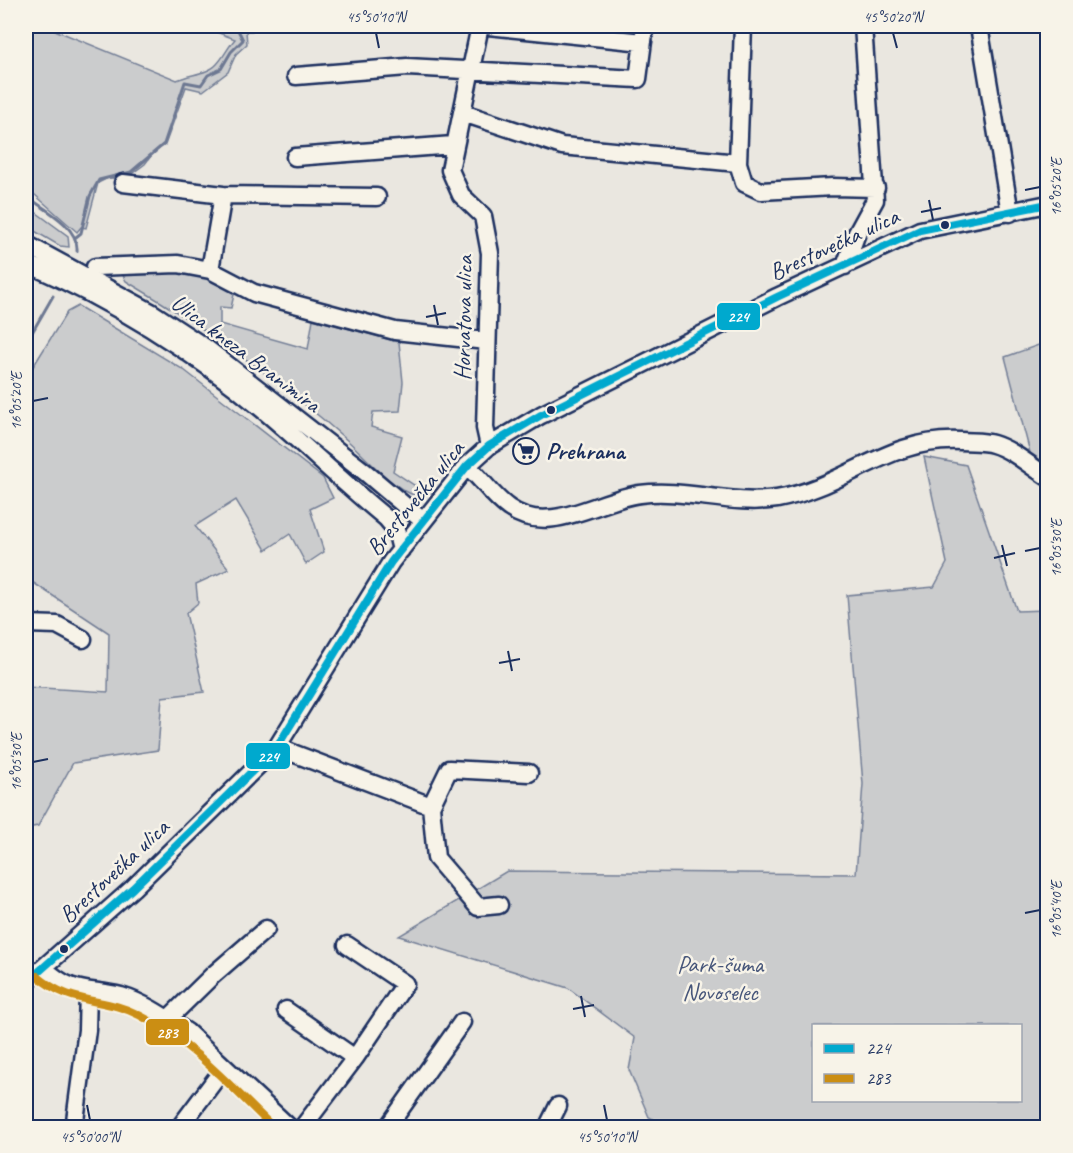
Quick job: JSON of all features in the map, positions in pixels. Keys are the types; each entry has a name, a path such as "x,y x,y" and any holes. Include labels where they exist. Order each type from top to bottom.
{"street":[{"name":"Horvatova ulica","path":"480,26 463,113 453,145 450,170 461,195 483,216 490,253 485,428 489,446"},
{"path":"296,76 407,67 638,79 644,34 488,26"},
{"path":"743,26 738,163 744,183 761,191 833,187 876,188"},
{"path":"845,266 857,233 875,200 876,188 863,26"},
{"path":"979,26 1010,213"},
{"path":"463,113 562,146 738,163"},
{"path":"295,157 453,145"},
{"path":"123,183 223,195 377,197"},
{"path":"210,270 223,195"},
{"name":"Brestovečka ulica","path":"26,983 133,888 277,747 342,639 401,550 467,466 489,446 541,416 920,230 1047,204"},
{"name":"Ulica kneza Branimira","path":"26,244 142,307 206,348 250,380 421,523"},
{"name":"Ulica kneza Branimira","path":"26,263 105,303 196,359 261,408 314,454 330,472 390,523 398,535 401,550"},
{"path":"95,267 178,264 210,270 254,293 395,331 486,340"},
{"path":"467,466 512,510 537,518 566,515 639,494 682,495 746,502 797,495 819,488 878,457 924,442 993,444 1019,457 1047,477"},
{"name":"Ulica kneza Branimira","path":"314,454 346,472 401,518 421,523"},
{"path":"26,624 57,625 83,639"},
{"path":"277,747 431,806"},
{"path":"499,905 478,907 436,858 431,806 449,769 529,773"},
{"path":"168,1019 213,975 266,929"},
{"path":"302,1128 355,1058 405,984 347,945"},
{"path":"44,968 58,982 88,992 123,997 168,1019 187,1032 290,1128"},
{"path":"74,1128 87,1030 88,992"},
{"path":"286,1010 355,1058"},
{"path":"387,1128 462,1022"},
{"path":"179,1128 224,1068"},
{"path":"547,1127 558,1106"}],"green space":[{"path":"26,26 45,26 177,80 213,67 235,39 200,26 256,26 252,31 246,31 247,44 236,54 228,72 203,91 186,87 165,145 126,178 108,178 98,183 86,228 81,227 77,232 26,187"},
{"path":"26,205 68,236 69,247 60,246 26,226"},
{"path":"187,269 235,290 231,308 220,307 220,324 308,349 313,319 399,342 403,382 400,411 373,412 371,427 402,436 393,471 414,485 435,491 423,497 414,495 393,483 348,441 295,397 213,336 126,281 120,270"},
{"path":"78,306 184,370 323,478 333,498 310,509 324,552 306,564 290,534 266,550 236,500 195,526 229,569 196,584 198,603 186,613 204,692 162,697 158,750 73,763 38,826 26,828 26,687 108,692 109,633 26,578 26,378 67,312"},
{"path":"1047,342 1047,471 1033,464 1005,357"},
{"name":"Park-šuma Novoselec","path":"924,457 966,465 1017,611 1047,610 1047,1127 669,1127 649,1117 629,1070 635,1038 568,988 399,936 507,871 856,874 863,784 847,595 934,587 947,563"}],"waterway":[{"path":"76,237 81,233 90,196 99,180 131,172 164,144 185,82 201,85 208,75 221,69 231,52 243,40 236,26"},
{"path":"26,196 66,226 76,242 77,251"},
{"path":"26,343 53,296"}],"transit line":[{"name":"224","path":"26,983 133,888 277,747 391,562 467,466 489,446 541,415 777,297 920,230 1048,204"},
{"name":"283","path":"37,976 50,986 75,997 125,1009 158,1026 210,1066 274,1128"}],"place":[{"name":"Prehrana","path":"526,451"}]}
